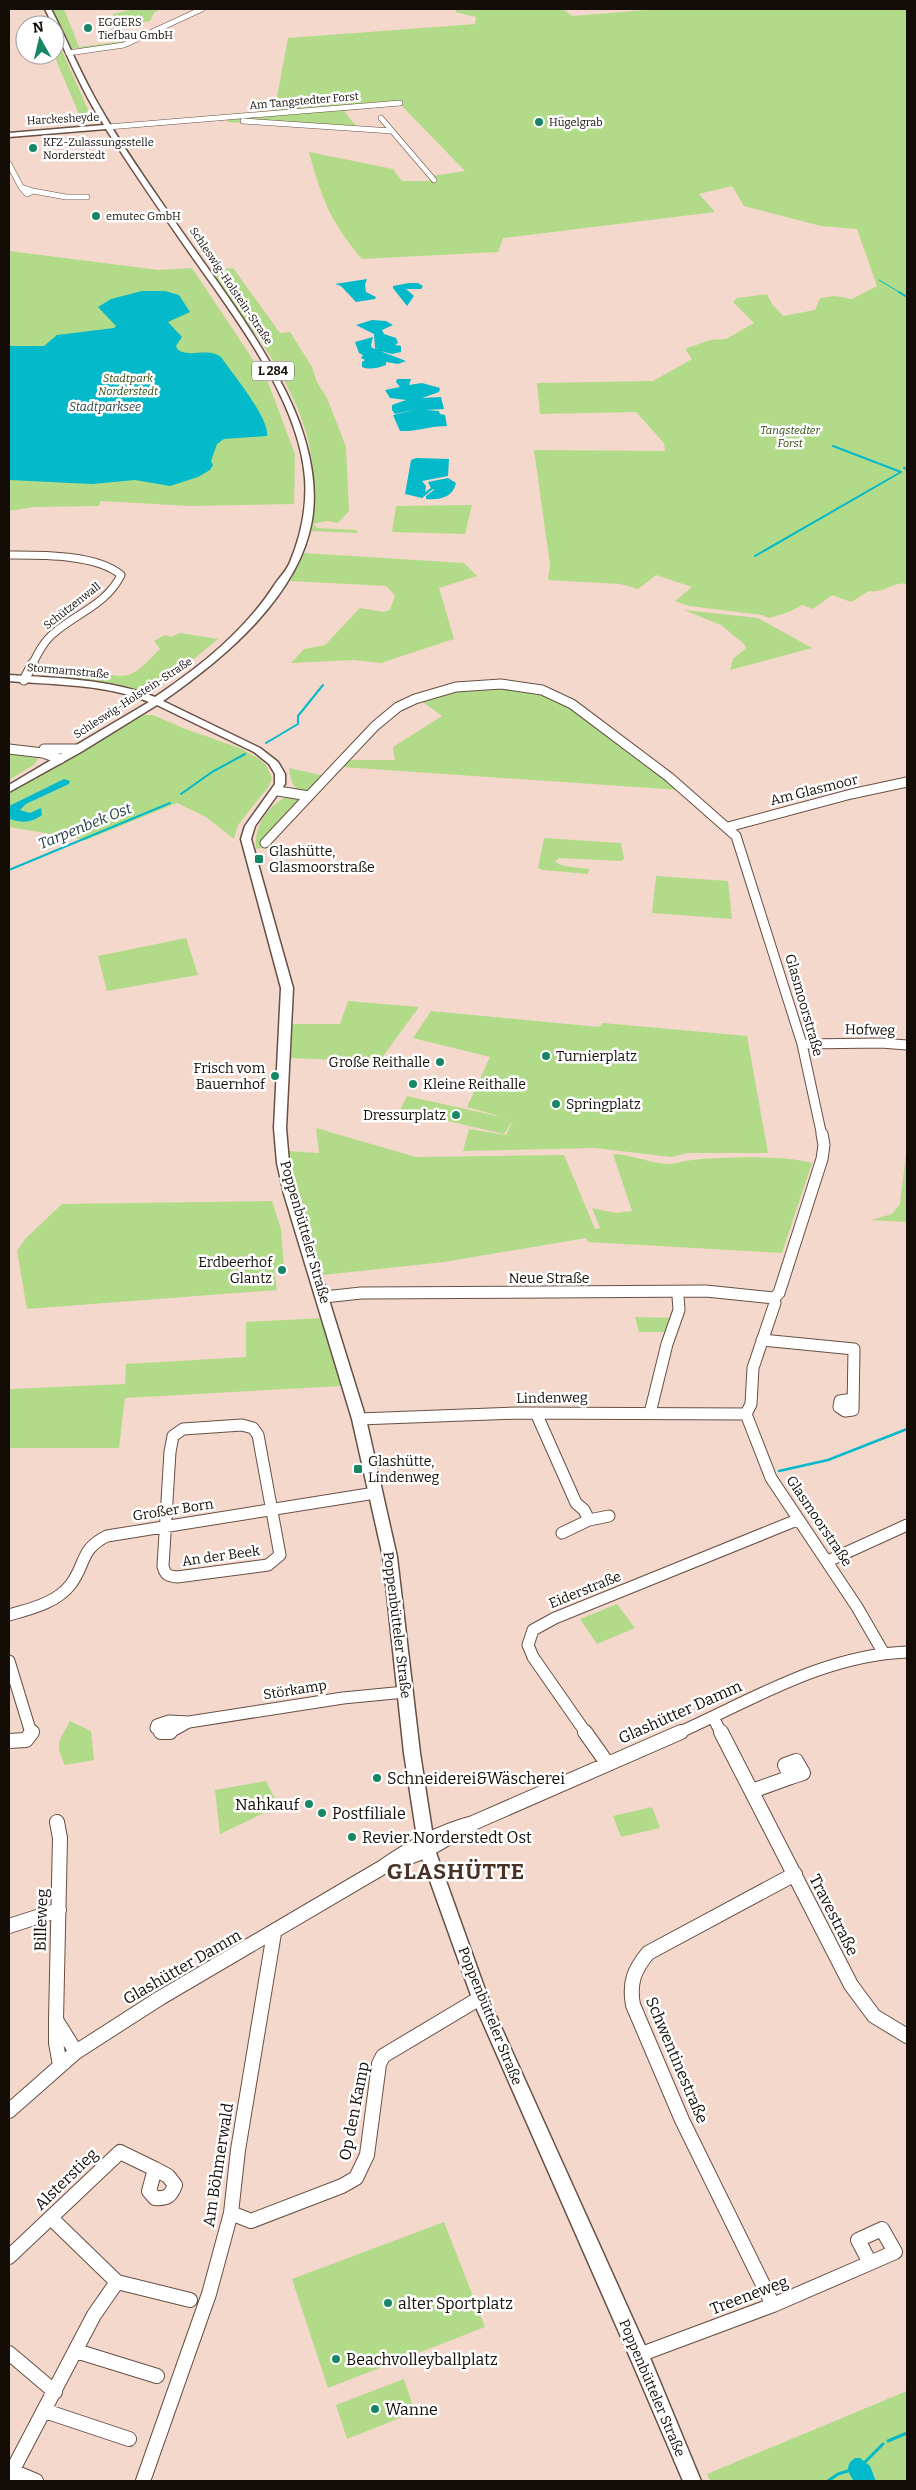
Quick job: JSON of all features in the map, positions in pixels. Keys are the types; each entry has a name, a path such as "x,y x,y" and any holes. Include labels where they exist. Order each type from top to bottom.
{"main road":[{"name":"Schleswig-Holstein-Straße","path":"9,789 152,703 193,676 222,652 276,594 291,568 305,532 310,505 309,474 303,440 292,411 267,360 91,101 48,9"},
{"name":"Harckesheyde","path":"9,134 108,127"},
{"name":"Stormarnstraße","path":"9,678 83,684 125,691 152,703"},
{"path":"152,703 186,722 209,728 257,750 273,761 279,772 278,791"},
{"name":"Poppenbütteler Straße","path":"278,791 249,825 246,847 287,988 280,1128 283,1163 290,1194 324,1297 359,1419 394,1581 426,1845 480,1998 639,2355 692,2481"}],"street":[{"path":"68,52 124,44 202,9"},
{"name":"Am Tangstedter Forst","path":"108,127 400,103"},
{"path":"381,118 434,180"},
{"name":"Am Tangstedter Forst","path":"210,119 392,132"},
{"path":"9,164 25,193 33,191 66,197 87,197"},
{"name":"Schützenwall","path":"9,555 57,557 110,567 121,575 100,602 55,632 38,652 24,680"},
{"name":"Glasmoorstraße","path":"265,843 382,719 408,702 454,688 476,684 507,685 546,692 566,701 670,775 728,827 740,843 802,1044 824,1145 822,1159 793,1251 778,1295 774,1298 776,1302 753,1368 751,1404 746,1414 770,1477 797,1520 828,1561 872,1627 883,1652"},
{"path":"9,749 76,749"},
{"path":"28,750 60,759"},
{"name":"Am Glasmoor","path":"728,827 823,801 907,782"},
{"path":"278,791 309,796"},
{"name":"Hofweg","path":"802,1044 881,1043 907,1045"},
{"name":"Neue Straße","path":"324,1297 360,1293 706,1290 774,1298"},
{"path":"650,1413 667,1345 679,1310 678,1296"},
{"path":"762,1340 854,1349 853,1399"},
{"path":"536,1413 576,1503 584,1510 588,1520"},
{"name":"Lindenweg","path":"359,1419 536,1413 746,1414"},
{"name":"An der Beek","path":"242,1425 254,1430 258,1436 273,1510 280,1552 278,1558 268,1564 177,1577 168,1576 164,1572 163,1566 165,1528 167,1521 171,1443 175,1433 183,1429 242,1425"},
{"name":"Großer Born","path":"9,1615 49,1602 66,1591 88,1548 97,1540 112,1534 165,1528 375,1492"},
{"path":"562,1533 588,1520 609,1516"},
{"name":"Eiderstraße","path":"607,1763 533,1657 528,1645 533,1630 555,1618 703,1556 797,1520"},
{"path":"828,1561 907,1525"},
{"name":"Glashütter Damm","path":"9,2111 76,2052 160,1998 274,1933 383,1867 426,1845 457,1834 472,1823 792,1681 853,1657 883,1652 907,1652"},
{"path":"9,1661 32,1732 26,1740 9,1741"},
{"name":"Störkamp","path":"189,1722 343,1698 406,1692"},
{"name":"Travestraße","path":"713,1717 859,1997 874,2016 907,2036"},
{"path":"752,1791 791,1777"},
{"name":"Billeweg","path":"57,1822 60,1838 56,2043 60,2065"},
{"name":"Schwentinestraße","path":"773,2305 682,2120 633,2005 629,1990 631,1975 648,1953 795,1874"},
{"path":"9,1926 59,1910"},
{"name":"Am Böhmerwald","path":"143,2481 209,2294 230,2213 238,2150 274,1943 274,1933"},
{"name":"Op den Kamp","path":"230,2213 251,2221 342,2186 356,2178 367,2155 377,2078 383,2056 395,2047 480,1998"},
{"path":"56,2020 76,2052"},
{"name":"Alsterstieg","path":"9,2257 51,2218 59,2207 120,2152 154,2169"},
{"path":"51,2218 117,2282 190,2300"},
{"name":"Treeneweg","path":"639,2355 773,2305 870,2263"},
{"path":"36,2481 10,2474 45,2411 94,2315 117,2282"},
{"path":"76,2351 157,2376"},
{"path":"9,2353 55,2392"},
{"path":"45,2411 129,2439"}],"green space":[{"path":"52,9 64,9 79,47 118,42 156,28 113,46 69,49 65,40 65,15 55,15"},
{"path":"134,9 160,9 154,13 150,21 133,24 113,14"},
{"name":"Tangstedter Forst","path":"457,9 563,9 572,16 660,9 907,9 907,584 897,584 879,591 869,591 851,602 832,595 813,609 802,605 789,612 769,618 762,615 689,606 675,601 692,587 656,575 638,589 620,584 548,580 550,565 534,450 665,451 664,443 636,412 540,414 537,383 653,381 692,359 685,349 710,340 726,339 754,323 733,302 737,298 767,294 772,304 783,316 815,310 820,298 835,296 852,299 877,286 857,229 821,226 744,206 732,186 699,194 715,212 503,238 498,252 362,259 342,233 328,209 318,184 309,152 393,169 402,181 430,181 429,179 432,176 465,171 401,105 344,111 360,131 228,122 226,118 274,113 288,38 475,24 476,17 455,12"},
{"path":"65,58 94,123 78,124 78,112 58,65 65,65"},
{"name":"Stadtpark Norderstedt","path":"9,251 159,270 192,268 268,382 295,454 294,504 190,506 101,501 99,506 34,507 9,511"},
{"path":"233,268 280,333 290,332 312,367 317,382 327,398 346,447 349,511 338,523 326,521 313,524 317,528 357,530 357,533 310,531 306,546 314,485 311,454 304,425 278,370 262,344 208,269"},
{"path":"472,505 465,534 392,532 396,506"},
{"path":"304,553 464,563 477,576 439,588 454,639 381,663 353,660 291,663 304,649 325,645 360,608 383,612 390,610 395,595 386,586 290,581"},
{"path":"684,610 758,618 812,648 730,670 733,659 746,648 744,644 721,625"},
{"path":"180,633 218,639 154,692 146,693 111,684 59,677 76,668 84,667 94,668 93,671 116,676 131,674 144,665 160,649 154,641 165,635 171,637"},
{"path":"477,686 535,691 558,699 679,790 342,767 348,760 395,760 393,747 442,716 420,700"},
{"path":"144,715 153,715 242,749 266,765 272,778 269,786 238,825 234,839 206,817 177,803 86,840 9,827 9,819 21,822 30,813 20,810 26,804 69,784 64,779 9,806 9,793"},
{"path":"9,752 39,755 35,764 9,780"},
{"path":"289,768 325,776 309,793 304,792 294,785"},
{"path":"293,794 311,797 271,842 256,849 257,831 265,815 278,802"},
{"path":"544,838 621,843 624,859 621,861 559,858 555,862 564,866 589,869 588,874 543,870 538,868"},
{"path":"656,876 728,881 732,919 652,913"},
{"path":"186,938 198,975 107,991 98,956"},
{"path":"348,1001 419,1007 381,1059 368,1058 360,1061 290,1058 292,1024 340,1024"},
{"path":"431,1011 599,1027 603,1023 747,1036 768,1153 688,1153 671,1157 595,1148 463,1151 469,1129 506,1135 513,1120 504,1134 400,1110 407,1096 506,1118 467,1107 490,1057 413,1038"},
{"path":"316,1128 416,1157 564,1155 595,1229 600,1228 592,1208 616,1213 632,1211 613,1154 670,1164 690,1160 753,1157 800,1160 812,1163 782,1253 588,1242 586,1238 444,1262 323,1275 287,1151 319,1153"},
{"path":"907,1146 907,1219 905,1222 871,1220 892,1214 900,1204"},
{"path":"272,1201 281,1229 284,1267 274,1268 277,1290 27,1309 17,1251 25,1239 62,1204"},
{"path":"635,1317 672,1318 668,1332 639,1332"},
{"path":"323,1318 341,1386 125,1398 119,1448 9,1448 9,1389 125,1384 126,1364 246,1357 246,1322"},
{"path":"617,1604 635,1628 597,1644 580,1619"},
{"path":"70,1721 91,1731 94,1760 65,1765 59,1743"},
{"path":"266,1781 279,1806 220,1834 215,1790"},
{"path":"652,1807 660,1828 621,1837 613,1816"},
{"name":"alter Sportplatz","path":"444,2222 485,2327 328,2388 292,2279"},
{"name":"Wanne","path":"404,2379 415,2412 347,2439 336,2405"},
{"path":"907,2391 907,2481 876,2481 874,2474 848,2466 848,2471 854,2481 710,2481 707,2474"}],"water":[{"path":"367,279 365,285 366,292 376,297 375,299 356,302 341,286 335,284"},
{"path":"418,283 423,286 421,289 406,289 414,296 407,306 393,286"},
{"name":"Stadtparksee","path":"142,291 165,291 179,295 190,312 168,322 182,337 176,346 178,350 188,353 211,353 221,357 256,407 266,428 267,436 224,439 217,444 211,461 213,465 210,470 198,477 170,486 135,480 92,484 9,480 9,346 44,346 57,335 114,328 116,326 98,307 111,299"},
{"path":"372,320 386,321 393,325 382,330 384,334 396,338 398,343 395,345 401,346 401,352 392,354 380,351 406,361 398,364 386,362 386,365 374,368 362,367 362,362 365,360 361,358 363,355 359,353 355,342 373,337 372,348 378,349 375,348 374,334 356,325"},
{"path":"397,379 411,379 409,385 422,383 440,388 439,392 422,398 441,397 444,409 426,410 439,411 440,414 445,415 447,426 400,431 393,415 418,409 395,414 392,410 392,405 406,400 390,398 385,390 400,387 396,382"},
{"path":"416,458 449,459 448,476 422,481 426,486 425,492 431,488 428,482 448,478 456,483 452,492 446,497 431,499 426,499 426,496 433,489 422,498 405,494 411,460"},
{"path":"64,779 70,781 69,784 26,804 20,810 30,813 41,808 42,815 34,820 26,821 9,819 9,806"},
{"path":"855,2458 860,2458 870,2466 876,2481 854,2481 848,2466"}],"waterway":[{"path":"879,280 901,293"},
{"path":"899,292 907,297"},
{"path":"755,556 901,472 833,446"},
{"name":"Tarpenbek Ost","path":"266,743 298,724 298,716 323,685"},
{"name":"Tarpenbek Ost","path":"181,794 212,772 245,754"},
{"name":"Tarpenbek Ost","path":"9,870 170,803"},
{"path":"779,1471 828,1460 907,1429"},
{"path":"888,2441 907,2433"},
{"path":"864,2463 883,2444"},
{"path":"828,2481 838,2474 851,2470"}],"place":[{"name":"EGGERS Tiefbau GmbH","path":"88,28"},
{"name":"Hügelgrab","path":"539,122"},
{"name":"KFZ-Zulassungsstelle Norderstedt","path":"33,148"},
{"name":"emutec GmbH","path":"96,216"},
{"name":"Glashütte, Glasmoorstraße","path":"259,859"},
{"name":"Turnierplatz","path":"546,1056"},
{"name":"Große Reithalle","path":"440,1062"},
{"name":"Frisch vom Bauernhof","path":"275,1076"},
{"name":"Kleine Reithalle","path":"413,1084"},
{"name":"Springplatz","path":"556,1104"},
{"name":"Dressurplatz","path":"456,1115"},
{"name":"Erdbeerhof Glantz","path":"282,1270"},
{"name":"Glashütte, Lindenweg","path":"358,1469"},
{"name":"Schneiderei&Wäscherei","path":"377,1778"},
{"name":"Nahkauf","path":"309,1804"},
{"name":"Postfiliale","path":"322,1813"},
{"name":"Revier Norderstedt Ost","path":"352,1837"},
{"name":"alter Sportplatz","path":"388,2303"},
{"name":"Beachvolleyballplatz","path":"336,2359"},
{"name":"Wanne","path":"375,2409"}],"district":[{"name":"GLASHÜTTE","path":"456,1871"}]}
